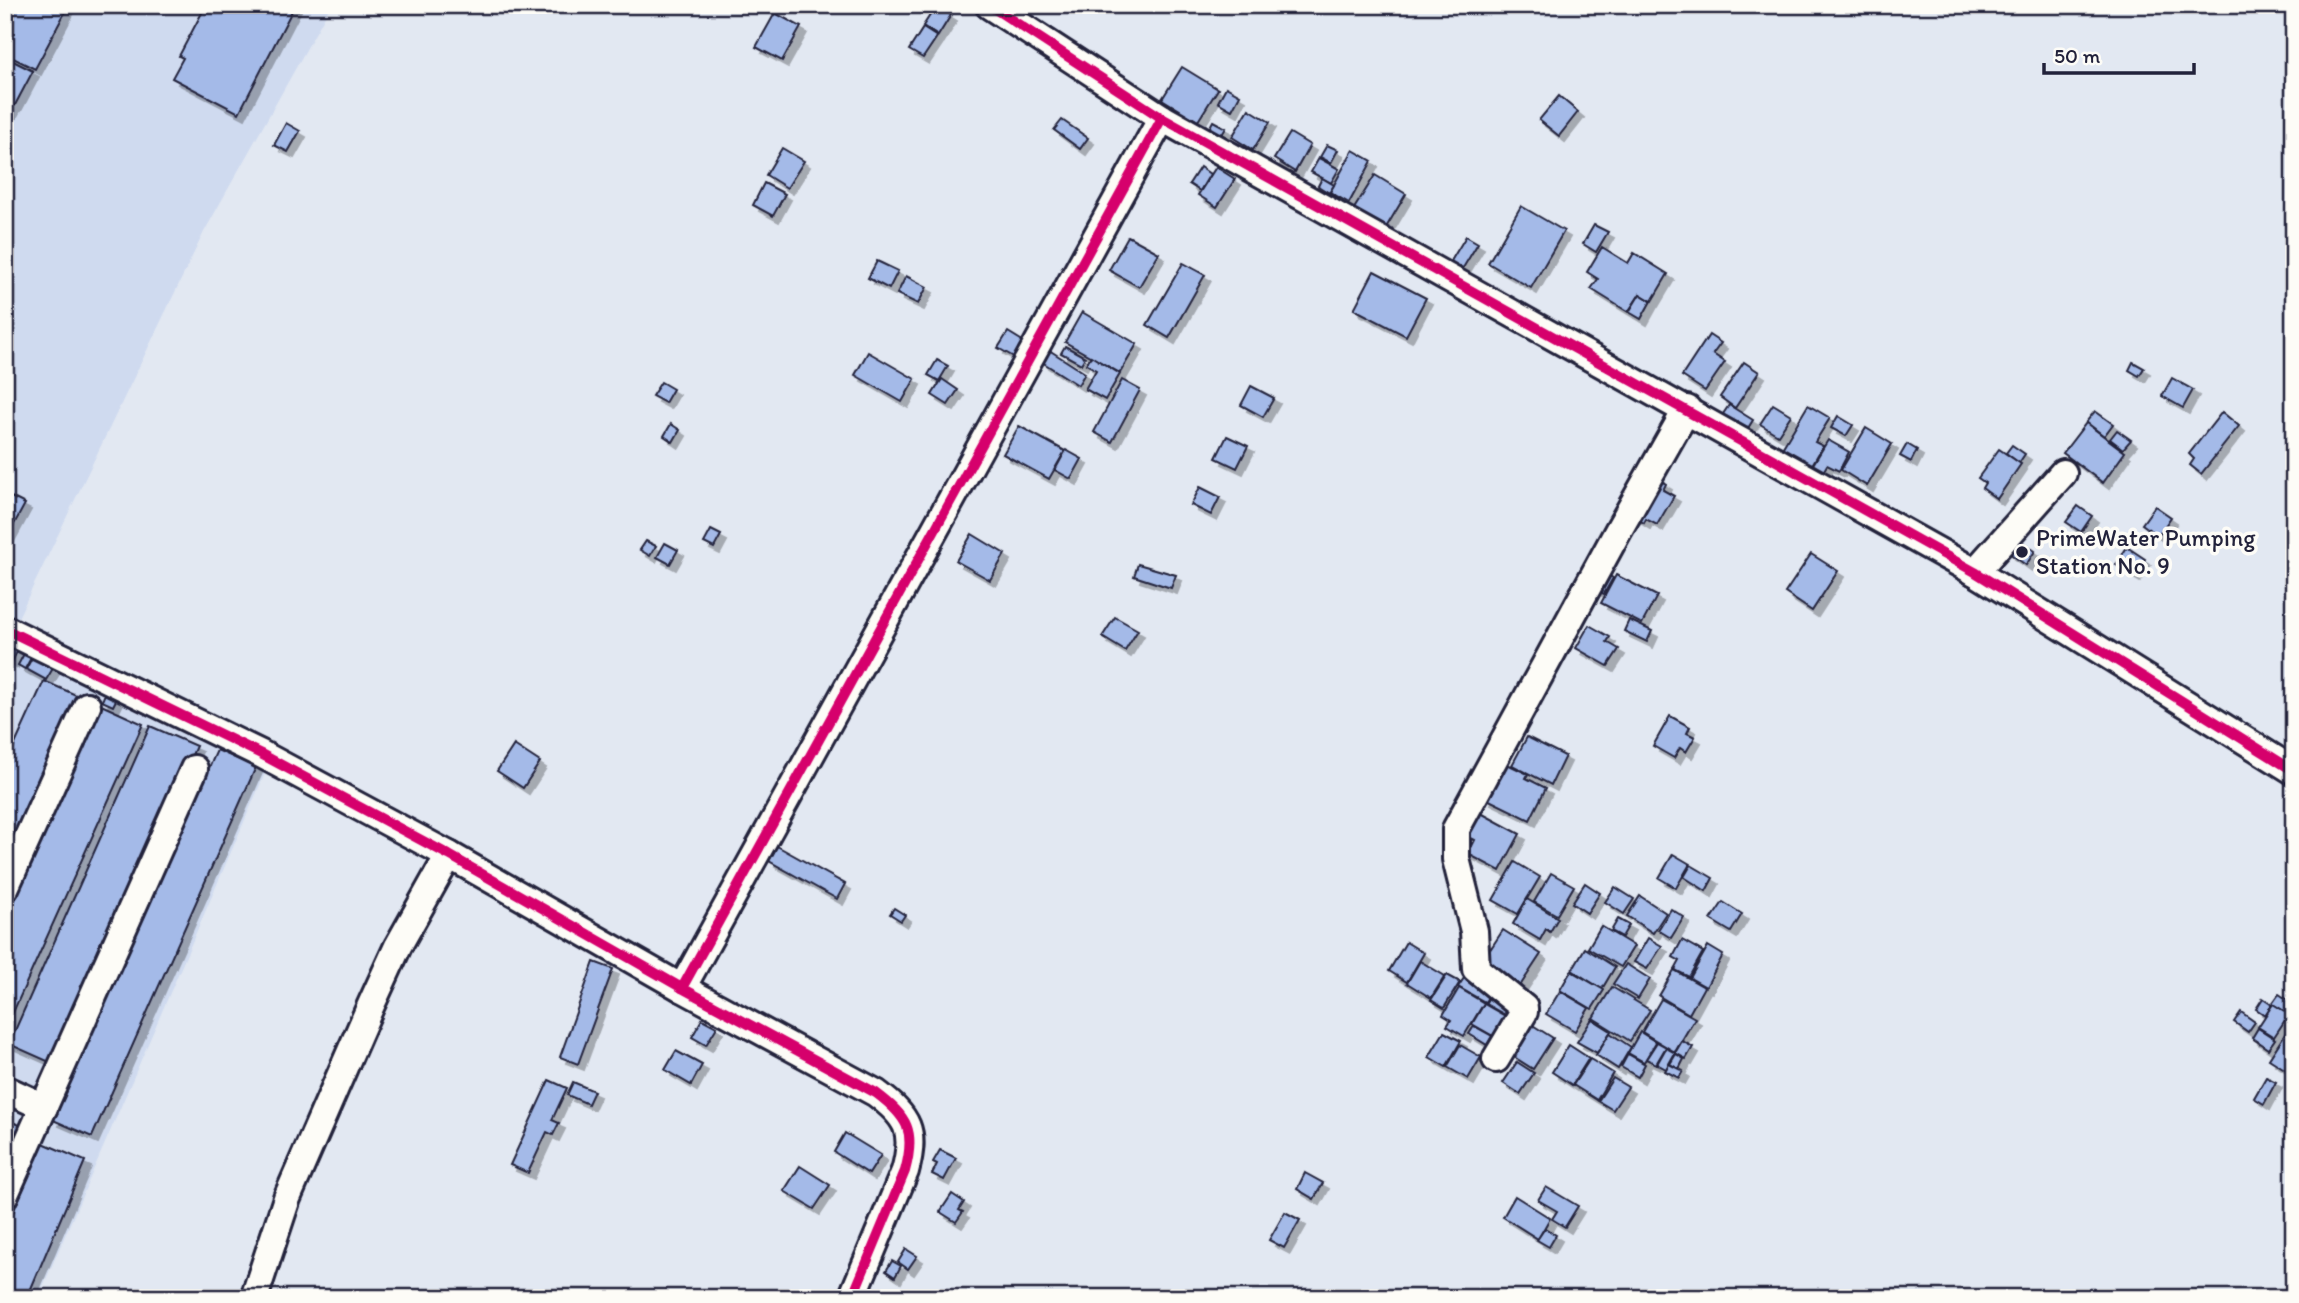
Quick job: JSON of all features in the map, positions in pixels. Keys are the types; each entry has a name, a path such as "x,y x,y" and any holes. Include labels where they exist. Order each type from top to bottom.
{"street":[{"path":"989,5 1162,118 1975,572 2294,771"},
{"path":"682,988 1162,118"},
{"path":"1496,1059 1524,1008 1476,969 1472,923 1456,859 1456,829 1687,409"},
{"path":"1975,572 2063,472"},
{"path":"5,629 261,754 449,855 682,988 876,1093 895,1108 908,1126 911,1151 852,1298"},
{"path":"5,888 87,706"},
{"path":"5,1194 194,769"},
{"path":"254,1298 288,1198 371,1005 398,946 449,855"},
{"path":"5,1088 44,1107"}],"shaded area":[{"path":"5,5 331,5 204,232 15,624 5,620"},
{"path":"5,634 270,762 38,1298 5,1298"}],"building":[{"path":"5,5 69,5 35,69 5,54"},
{"path":"206,5 295,5 239,113 172,78 183,58 179,56"},
{"path":"936,6 951,15 938,36 923,26"},
{"path":"775,13 801,27 782,61 756,47"},
{"path":"923,28 937,37 923,58 909,50"},
{"path":"5,57 33,71 15,105 5,99"},
{"path":"1182,67 1218,89 1198,121 1162,99"},
{"path":"1226,87 1240,95 1232,110 1218,102"},
{"path":"1559,96 1578,112 1559,136 1539,120"},
{"path":"5,101 14,105 5,121"},
{"path":"1249,109 1270,122 1253,150 1232,137"},
{"path":"1062,120 1088,138 1080,149 1054,130"},
{"path":"1213,121 1226,128 1217,143 1205,136"},
{"path":"286,123 300,131 288,152 274,145"},
{"path":"1290,133 1310,145 1295,172 1274,159"},
{"path":"1327,145 1338,150 1331,163 1320,157"},
{"path":"782,148 804,161 787,188 766,175"},
{"path":"1353,150 1372,161 1349,203 1330,192"},
{"path":"1319,158 1339,169 1331,183 1311,172"},
{"path":"1200,167 1210,174 1200,191 1189,184"},
{"path":"1216,167 1235,179 1217,207 1198,195"},
{"path":"1375,175 1406,194 1384,231 1352,212"},
{"path":"1322,178 1334,185 1329,193 1318,186"},
{"path":"764,183 785,194 773,216 753,205"},
{"path":"1324,190 1340,199 1335,208 1319,199"},
{"path":"1521,206 1564,231 1531,288 1488,263"},
{"path":"1594,225 1608,232 1596,252 1583,244"},
{"path":"1128,236 1159,253 1139,287 1109,270"},
{"path":"1466,236 1478,243 1463,268 1451,261"},
{"path":"1602,247 1628,263 1634,253 1668,274 1652,301 1640,294 1628,312 1591,289 1598,279 1587,272"},
{"path":"877,261 898,271 889,289 868,278"},
{"path":"1183,263 1205,275 1169,338 1147,325"},
{"path":"1374,271 1426,298 1406,336 1354,309"},
{"path":"906,276 927,287 918,304 897,294"},
{"path":"1640,294 1651,301 1641,319 1629,312"},
{"path":"1082,312 1137,344 1120,373 1065,342"},
{"path":"1008,332 1029,345 1019,360 998,348"},
{"path":"1709,335 1721,343 1713,354 1725,362 1705,391 1682,376"},
{"path":"1065,346 1085,357 1081,364 1061,353"},
{"path":"1049,350 1085,373 1078,385 1042,362"},
{"path":"868,352 915,379 902,402 855,375"},
{"path":"1091,356 1120,374 1105,400 1085,389 1096,370 1086,364"},
{"path":"937,360 948,366 939,381 928,375"},
{"path":"1744,362 1759,372 1735,408 1720,397"},
{"path":"2133,362 2144,368 2139,376 2129,370"},
{"path":"2172,378 2193,390 2183,408 2162,396"},
{"path":"942,379 958,390 948,405 932,395"},
{"path":"1122,380 1140,390 1112,442 1094,432"},
{"path":"661,382 673,389 665,403 652,396"},
{"path":"1251,386 1274,398 1263,417 1241,405"},
{"path":"1773,404 1791,415 1778,435 1760,424"},
{"path":"1729,405 1753,420 1745,433 1721,417"},
{"path":"1808,405 1830,418 1815,442 1823,446 1809,470 1780,452"},
{"path":"2095,411 2113,424 2104,436 2086,422"},
{"path":"2222,412 2239,426 2201,474 2190,465 2194,459 2189,454"},
{"path":"1838,416 1853,425 1846,436 1831,428"},
{"path":"2086,423 2125,452 2103,483 2063,453"},
{"path":"671,424 680,430 673,442 664,436"},
{"path":"1019,426 1065,451 1049,479 1003,454"},
{"path":"1866,428 1892,444 1867,486 1841,470"},
{"path":"2117,430 2131,440 2123,449 2110,439"},
{"path":"1227,436 1248,446 1237,468 1216,458"},
{"path":"1828,440 1849,452 1839,471 1827,465 1823,472 1812,466"},
{"path":"1907,444 1917,450 1911,462 1900,456"},
{"path":"2012,445 2025,454 2019,463 2006,453"},
{"path":"1999,449 2021,464 1997,499 1982,488 1985,483 1978,478"},
{"path":"1066,450 1082,459 1071,479 1055,470"},
{"path":"1651,475 1666,484 1663,490 1674,496 1657,525 1646,519 1644,523 1629,514"},
{"path":"1200,487 1220,497 1211,515 1191,505"},
{"path":"5,494 25,504 5,541"},
{"path":"2078,506 2092,516 2081,532 2066,522"},
{"path":"2155,506 2171,517 2158,536 2142,524"},
{"path":"711,530 721,535 714,548 704,543"},
{"path":"972,534 1005,554 990,580 956,561"},
{"name":"PrimeWater Pumping Station No. 9","path":"2018,539 2035,551 2026,565 2009,553"},
{"path":"646,541 656,546 650,556 640,550"},
{"path":"665,543 678,550 670,564 657,557"},
{"path":"2127,547 2145,559 2134,576 2116,565"},
{"path":"1811,554 1838,571 1812,611 1785,593"},
{"path":"1138,564 1176,575 1171,588 1134,576"},
{"path":"1605,573 1613,578 1604,594 1596,590"},
{"path":"1616,575 1657,596 1642,624 1601,603"},
{"path":"1115,617 1138,630 1125,651 1102,637"},
{"path":"1629,620 1652,631 1647,642 1624,631"},
{"path":"1589,625 1610,637 1607,642 1619,649 1608,666 1576,648"},
{"path":"5,638 20,645 12,662 5,659"},
{"path":"26,650 33,654 25,669 18,665"},
{"path":"34,654 55,665 46,680 26,669"},
{"path":"44,681 83,698 5,871 5,766"},
{"path":"106,691 118,696 113,706 102,701"},
{"path":"99,704 143,724 5,1030 5,911"},
{"path":"1670,716 1690,727 1687,733 1695,737 1686,752 1680,748 1674,758 1653,746"},
{"path":"150,726 196,746 54,1064 9,1044"},
{"path":"1527,737 1565,756 1551,785 1512,765"},
{"path":"514,745 540,762 523,788 497,771"},
{"path":"217,750 256,767 92,1137 53,1120"},
{"path":"1503,762 1528,774 1526,778 1546,788 1530,820 1485,798"},
{"path":"1479,812 1520,834 1500,871 1468,854 1475,840 1467,836"},
{"path":"777,846 845,884 837,899 769,861"},
{"path":"1673,854 1690,864 1676,888 1659,878"},
{"path":"1515,862 1540,877 1518,914 1493,900"},
{"path":"1691,865 1713,878 1706,891 1684,877"},
{"path":"1551,873 1574,886 1557,915 1534,902"},
{"path":"1585,883 1600,893 1587,913 1572,903"},
{"path":"1615,887 1634,899 1624,914 1605,902"},
{"path":"1640,896 1666,913 1653,933 1627,916"},
{"path":"1527,899 1558,918 1550,932 1546,929 1540,940 1513,924"},
{"path":"1723,902 1742,914 1731,932 1711,920"},
{"path":"894,908 905,915 901,921 890,914"},
{"path":"1671,909 1684,917 1671,938 1658,930"},
{"path":"1618,919 1629,925 1622,937 1611,931"},
{"path":"1601,926 1634,946 1621,967 1588,948"},
{"path":"1503,930 1541,954 1518,989 1480,965"},
{"path":"1648,938 1662,946 1647,969 1634,962"},
{"path":"1682,940 1703,952 1689,977 1675,970 1680,961 1673,957"},
{"path":"1406,942 1424,953 1407,982 1389,971"},
{"path":"1708,946 1723,955 1706,987 1690,978"},
{"path":"1585,948 1615,967 1602,989 1572,970"},
{"path":"1420,961 1445,976 1431,998 1407,983"},
{"path":"594,962 613,969 578,1064 560,1057"},
{"path":"1626,964 1650,979 1638,999 1613,984"},
{"path":"1674,970 1704,987 1689,1014 1659,996"},
{"path":"1571,971 1604,990 1592,1009 1560,990"},
{"path":"1447,975 1460,982 1444,1008 1431,1000"},
{"path":"1466,975 1492,990 1485,1002 1458,987"},
{"path":"1612,987 1650,1010 1630,1041 1593,1018"},
{"path":"1459,988 1484,1003 1464,1036 1447,1026 1451,1020 1443,1015"},
{"path":"1560,991 1589,1008 1575,1031 1546,1014"},
{"path":"2279,994 2294,1004 2293,1021 2287,1018 2289,1014 2272,1004"},
{"path":"1490,995 1510,1006 1505,1015 1485,1004"},
{"path":"2263,998 2272,1004 2265,1015 2256,1009"},
{"path":"1661,999 1695,1018 1675,1052 1642,1032"},
{"path":"1484,1004 1505,1016 1493,1036 1472,1024"},
{"path":"2273,1004 2289,1014 2274,1037 2258,1027"},
{"path":"2241,1012 2255,1022 2248,1032 2234,1022"},
{"path":"702,1019 717,1027 706,1045 692,1037"},
{"path":"1592,1019 1611,1031 1597,1053 1577,1042"},
{"path":"2294,1020 2294,1075 2269,1059"},
{"path":"1531,1024 1553,1038 1533,1069 1511,1055"},
{"path":"1474,1026 1492,1036 1487,1045 1469,1034"},
{"path":"2258,1028 2275,1039 2268,1049 2252,1038"},
{"path":"1444,1032 1461,1041 1446,1067 1429,1057"},
{"path":"1640,1032 1656,1042 1644,1062 1628,1053"},
{"path":"1610,1033 1631,1047 1618,1069 1596,1055"},
{"path":"1682,1041 1693,1047 1686,1059 1675,1053"},
{"path":"1657,1042 1666,1047 1656,1064 1646,1059"},
{"path":"1460,1045 1481,1057 1468,1079 1447,1067"},
{"path":"1569,1045 1589,1058 1572,1085 1552,1072"},
{"path":"1666,1048 1675,1053 1666,1069 1657,1064"},
{"path":"676,1051 702,1065 691,1085 665,1070"},
{"path":"1628,1054 1645,1064 1638,1077 1621,1067"},
{"path":"1676,1054 1684,1059 1679,1069 1670,1064"},
{"path":"1590,1059 1613,1073 1597,1100 1573,1085"},
{"path":"1517,1062 1534,1073 1520,1094 1503,1083"},
{"path":"1669,1064 1683,1071 1679,1078 1665,1071"},
{"path":"2266,1077 2276,1082 2264,1104 2254,1098"},
{"path":"1613,1078 1628,1087 1613,1110 1598,1101"},
{"path":"549,1080 567,1088 552,1120 559,1123 553,1135 547,1132 528,1173 510,1165"},
{"path":"573,1082 594,1091 588,1104 567,1095"},
{"path":"5,1119 27,1128 5,1176"},
{"path":"845,1133 881,1155 869,1174 834,1152"},
{"path":"43,1143 85,1161 27,1298 5,1298 5,1231"},
{"path":"940,1150 956,1158 944,1180 932,1174 937,1164 933,1162"},
{"path":"800,1166 830,1185 814,1209 784,1191"},
{"path":"1305,1173 1323,1183 1314,1199 1297,1189"},
{"path":"1546,1187 1578,1206 1565,1227 1552,1219 1557,1211 1538,1200"},
{"path":"952,1194 964,1202 959,1210 963,1212 956,1222 940,1212"},
{"path":"1515,1196 1550,1218 1538,1239 1503,1217"},
{"path":"1285,1212 1300,1220 1284,1248 1269,1240"},
{"path":"1545,1228 1556,1235 1549,1247 1537,1240"},
{"path":"906,1249 917,1256 908,1269 898,1262"},
{"path":"892,1261 901,1266 895,1277 886,1271"}],"cycle path":[{"path":"989,5 1162,118 1975,572 2294,771"},
{"path":"682,988 1162,118"},
{"path":"5,629 261,754 449,855 682,988 876,1093 902,1118 907,1126 910,1145 905,1171 852,1298"}],"place":[{"name":"PrimeWater Pumping Station No. 9","path":"2022,552"}]}
